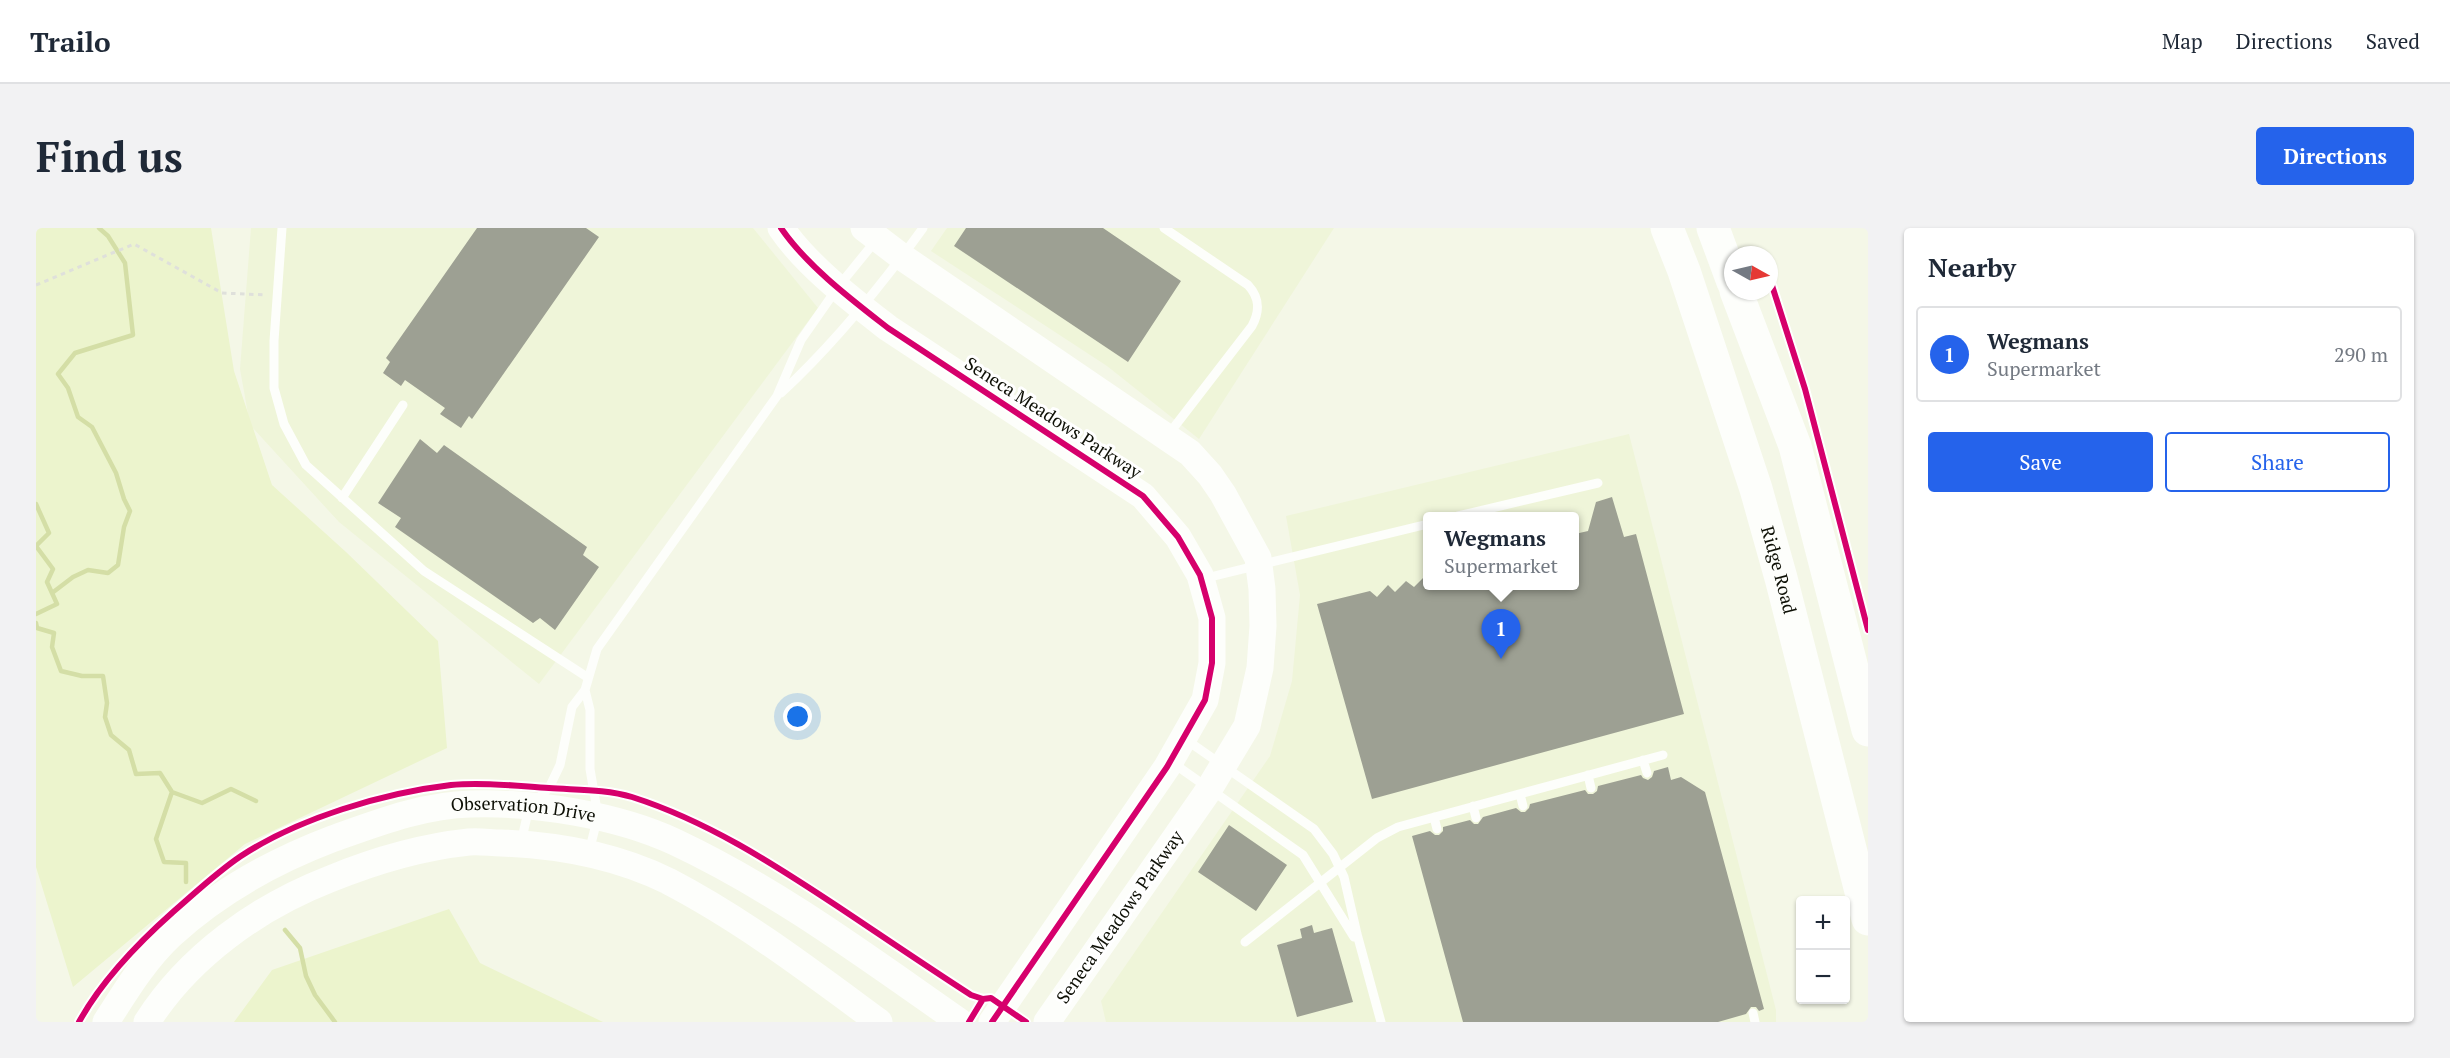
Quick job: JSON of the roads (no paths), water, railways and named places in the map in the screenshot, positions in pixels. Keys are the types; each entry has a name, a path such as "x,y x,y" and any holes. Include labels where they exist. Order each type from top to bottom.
{"highway":[{"path":"1647,228 1727,402"},
{"name":"Ridge Road","path":"1667,228 1684,271 1756,489 1868,919"},
{"path":"1713,228 1724,258"},
{"path":"1739,300 1795,446 1868,730"}],"street":[{"name":"Seneca Meadows Parkway","path":"782,228 794,246 860,307 888,328 1143,496 1178,537 1202,579 1212,618 1212,663 1205,700 1177,750 992,1022"},
{"name":"Seneca Meadows Parkway","path":"875,232 902,257 1190,453 1210,475 1258,558 1262,589 1260,668 1247,726 1216,777 1047,1022"},
{"name":"Observation Drive","path":"106,1022 133,981 170,936 226,892 288,856 414,812 470,804 529,807 598,816 673,841 762,888 960,1022"},
{"name":"Observation Drive","path":"147,1022 181,977 231,933 300,891 369,863 421,850 471,842 538,844 604,857 666,880 794,960 879,1022"}],"lane":[{"path":"282,228 274,388 284,424 306,465 424,571 587,677"},
{"path":"588,854 598,816 590,769 590,710 585,690 597,649 777,396 811,365 902,257 923,228"},
{"path":"1164,228 1248,285 1254,292 1258,303 1258,315 1252,326 1167,437"},
{"path":"777,396 801,340 875,232"},
{"path":"342,498 403,405"},
{"path":"1475,512 1598,483"},
{"path":"1202,579 1423,525"},
{"path":"521,844 529,807 549,788 560,765 572,707 585,690"},
{"path":"1177,750 1216,777 1314,829 1334,854 1350,902 1381,1022"},
{"path":"1177,750 1216,777 1303,855 1361,950"},
{"path":"1245,942 1377,838 1398,827 1663,755"},
{"path":"1643,760 1647,773"},
{"path":"1588,775 1591,788"},
{"path":"1520,794 1523,806"},
{"path":"1473,806 1476,818"},
{"path":"1434,817 1437,829"}],"waterway":[{"path":"52,593 73,577 88,570 108,573 118,565 124,527 130,511 116,473 92,427 78,417 68,388 58,374 75,353 133,335 125,263 108,236 99,228"},
{"path":"36,504 49,533 36,546 53,569 47,582 57,604 36,614"},
{"path":"36,623 37,628 54,633 52,647 61,671 82,676 103,676 107,703 105,717 111,735 129,750 136,774 160,773 172,792 202,803 231,789 256,801"},
{"path":"172,792 156,839 164,862 186,863 186,882"},
{"path":"285,930 300,948 306,976 315,995 335,1022"}],"place":[{"name":"Wegmans","path":"1501,659"}]}
